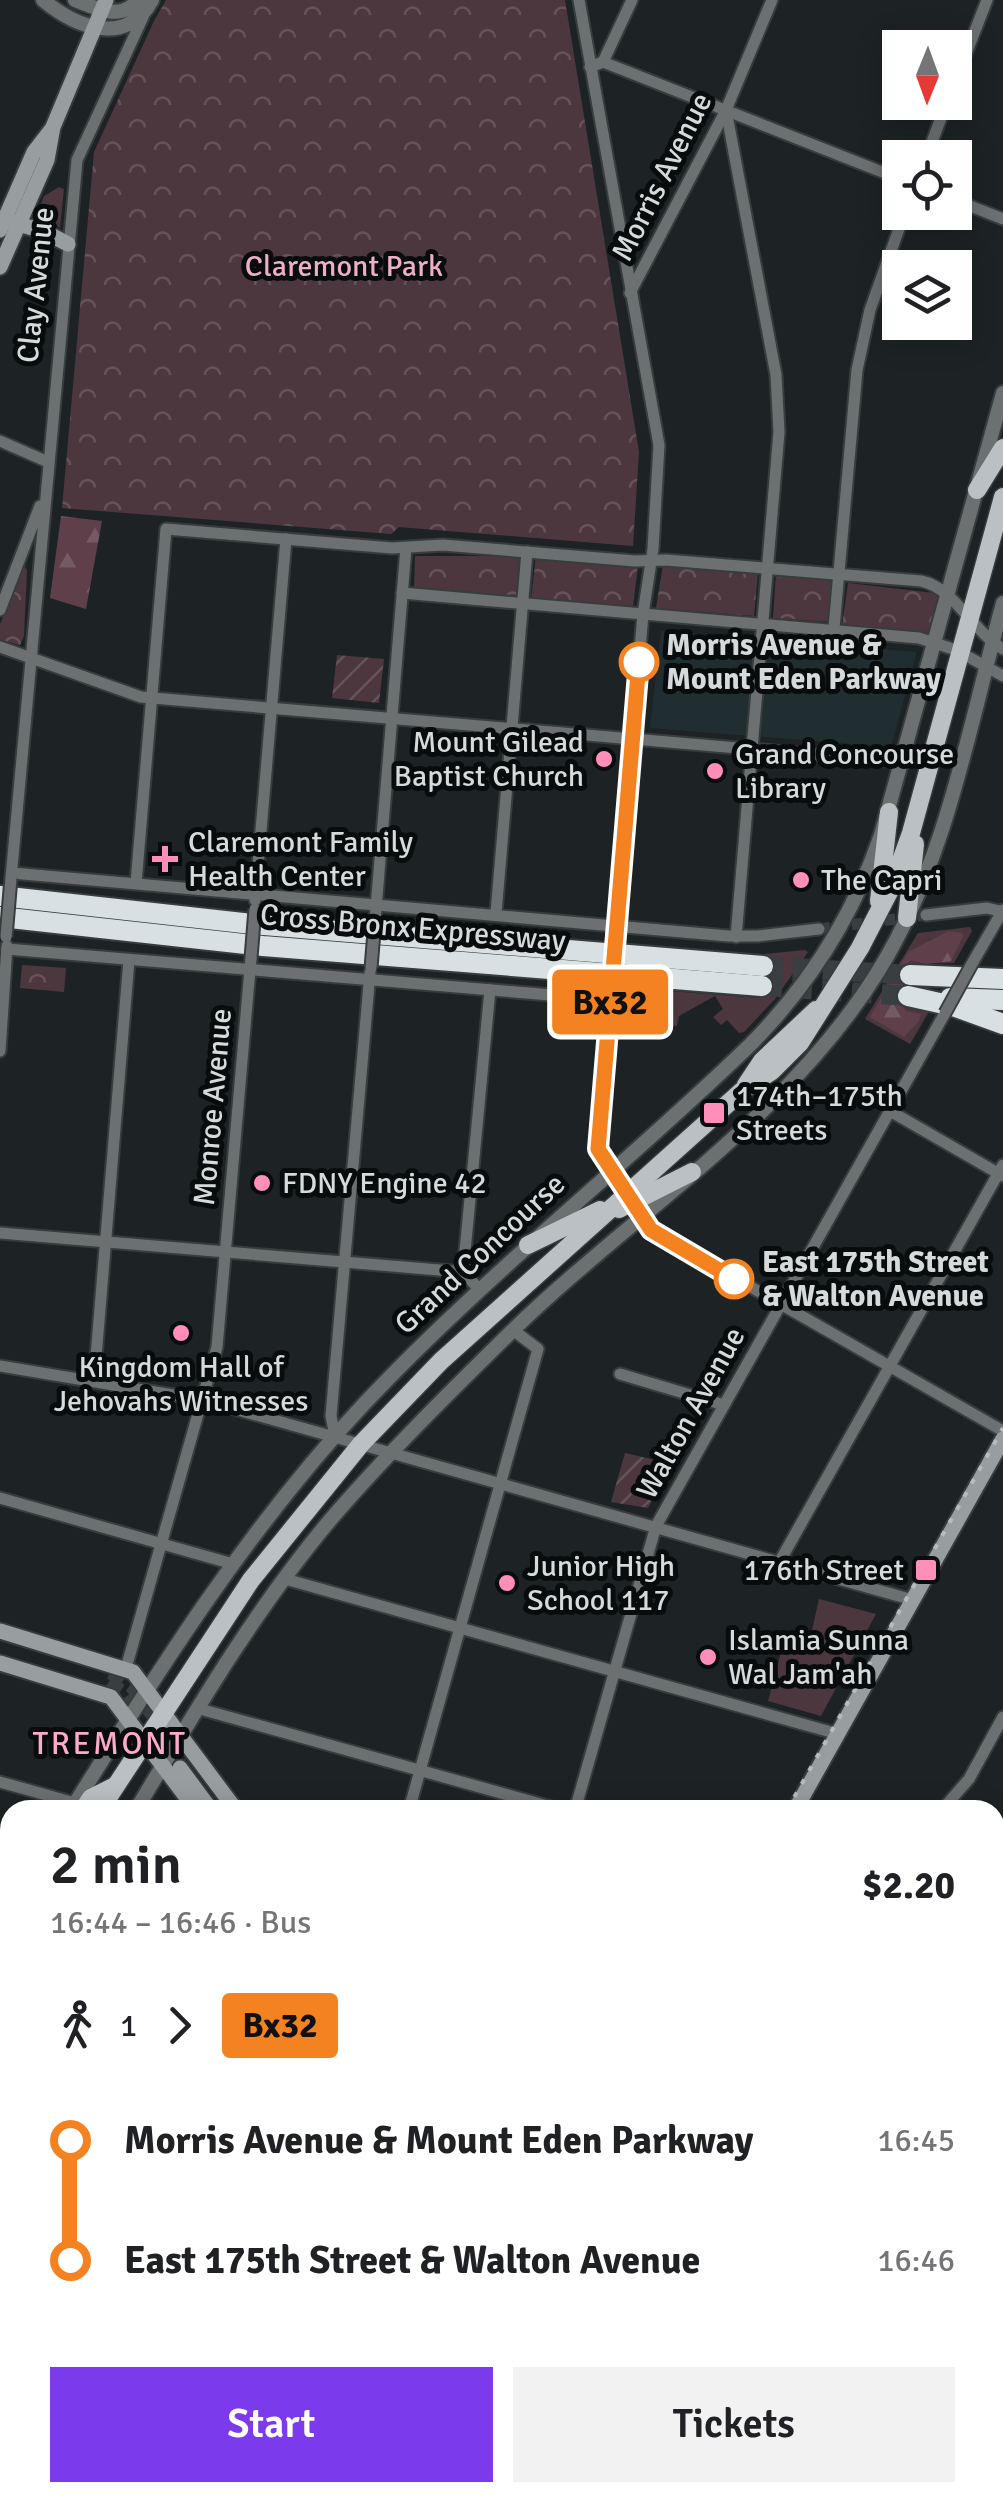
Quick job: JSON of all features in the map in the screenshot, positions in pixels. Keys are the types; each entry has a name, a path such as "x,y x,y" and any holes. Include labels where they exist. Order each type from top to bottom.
{"highway":[{"name":"Cross Bronx Expressway","path":"3,933 96,929 762,976 66,905 6,882"},
{"path":"909,986 970,970 1003,967"},
{"path":"970,970 1003,979"},
{"path":"909,986 1003,1000"},
{"path":"909,986 1003,1024"}],"main road":[{"path":"0,267 8,224 34,152 53,127 104,5"},
{"path":"8,224 42,231 68,244"},
{"path":"976,490 1003,448"},
{"name":"Grand Concourse","path":"106,1800 251,1580 361,1444 441,1362 743,1090 764,1078 792,1053 806,1035 878,914 902,861 1003,497"},
{"path":"917,917 919,805"},
{"path":"878,914 889,812"},
{"path":"596,1221 692,1172"},
{"path":"528,1245 618,1201"},
{"path":"801,1800 1003,1439"},
{"path":"0,1631 148,1689 229,1800"},
{"path":"0,1642 115,1674"},
{"path":"0,1652 115,1674"},
{"path":"0,1663 104,1693 189,1800"},
{"path":"205,1800 183,1763 214,1800"},
{"path":"89,1800 115,1786"}],"street":[{"path":"42,0 55,10 95,27 118,29 143,17"},
{"path":"75,0 126,11 138,0"},
{"name":"Clay Avenue","path":"0,1050 6,882 76,160 152,0"},
{"path":"579,0 630,294"},
{"path":"603,62 632,0"},
{"name":"Morris Avenue","path":"602,1156 598,1146 643,614 652,560 658,445 630,294 726,110 772,0"},
{"path":"972,38 987,0"},
{"path":"590,67 603,62 882,172"},
{"path":"726,110 776,375 779,432 736,936"},
{"path":"972,207 1003,219"},
{"path":"834,628 856,370 870,310 899,230"},
{"name":"Grand Concourse","path":"81,1800 128,1719 233,1564 335,1436 479,1289 740,1056 782,1012 840,927 868,872 889,812 1003,393"},
{"path":"0,441 48,462"},
{"path":"0,610 45,493"},
{"path":"136,883 166,529 406,548 436,545 768,568 925,582 949,595 970,622 998,646"},
{"name":"Monroe Avenue","path":"115,1674 162,1544 218,1340 286,540"},
{"path":"335,1436 331,1416 406,548"},
{"path":"496,913 527,552"},
{"path":"402,592 834,628 936,642 1003,676"},
{"path":"142,1800 236,1647 332,1520 513,1330 786,1088 829,1040 872,982 917,917 986,666 998,646 1003,603"},
{"path":"0,647 134,696 902,762"},
{"path":"6,882 136,883 736,936 819,929"},
{"path":"917,917 987,908 1003,911"},
{"name":"Walton Avenue","path":"578,1800 656,1526 1003,911"},
{"path":"3,933 129,960 250,964 490,990 611,993"},
{"path":"94,1381 129,960"},
{"path":"463,1272 490,990"},
{"path":"780,1561 1001,1171 890,1111"},
{"path":"651,1230 1003,1430"},
{"path":"0,1233 463,1272 479,1289"},
{"path":"412,1800 538,1349 513,1330"},
{"path":"0,1366 203,1400 913,1600"},
{"path":"620,1374 724,1405"},
{"path":"0,1498 233,1564"},
{"path":"285,1578 838,1734"},
{"path":"200,1710 526,1800"},
{"path":"951,1800 969,1779 1003,1717"},
{"path":"0,1782 53,1800"}],"shaded area":[{"path":"661,631 917,652 891,747 650,728"}],"green space":[{"name":"Claremont Park","path":"166,0 565,0 639,452 633,546 399,527 391,534 62,508 94,152"},
{"path":"59,187 64,189 60,228 37,215 44,196"},
{"path":"61,516 102,521 86,609 50,598"},
{"path":"415,556 515,556 519,558 516,597 414,589"},
{"path":"536,556 638,565 633,606 531,599"},
{"path":"663,565 758,573 754,616 656,608"},
{"path":"24,566 24,636 20,645 0,640 0,624"},
{"path":"776,574 832,579 829,622 773,618"},
{"path":"848,583 935,593 942,604 934,635 842,626"},
{"path":"337,655 384,659 379,703 332,698"},
{"path":"970,927 972,931 954,963 910,964 908,1006 930,1010 910,1044 865,1019 918,933"},
{"path":"949,931 963,936 951,961 908,963 903,1007 921,1014 919,1021 904,1037 870,1017 908,952"},
{"path":"808,952 775,999 744,1032 739,1033 727,1020 721,1025 713,1017 723,1009 715,996 679,1016 677,1026 676,996 631,992 631,988 760,998 764,954"},
{"path":"22,965 66,968 64,992 20,988"},
{"path":"631,992 676,995 677,1026 628,1021"},
{"path":"625,1453 672,1464 648,1508 611,1502"},
{"path":"819,1599 876,1614 821,1716 768,1701 784,1641 808,1648"}],"tunnel":[{"path":"819,929 926,915"},
{"path":"763,966 910,975"},
{"path":"762,986 908,996"},
{"path":"602,1156 645,1223"},
{"path":"111,1672 132,1686 186,1759"},
{"path":"108,1683 125,1694 141,1715"}],"railway":[{"path":"793,1800 1003,1428"}],"bus line":[{"name":"Bx32","path":"639,662 598,1149 651,1230 734,1279"}],"place":[{"name":"Morris Avenue & Mount Eden Parkway","path":"639,662"},
{"name":"Mount Gilead Baptist Church","path":"604,759"},
{"name":"Grand Concourse Library","path":"715,771"},
{"name":"Claremont Family Health Center","path":"165,859"},
{"name":"The Capri","path":"801,880"},
{"name":"174th–175th Streets","path":"714,1113"},
{"name":"FDNY Engine 42","path":"262,1183"},
{"name":"East 175th Street & Walton Avenue","path":"734,1279"},
{"name":"Kingdom Hall of Jehovahs Witnesses","path":"181,1333"},
{"name":"176th Street","path":"926,1570"},
{"name":"Junior High School 117","path":"507,1583"},
{"name":"Islamia Sunna Wal Jam'ah","path":"708,1657"}],"district":[{"name":"TREMONT","path":"110,1743"}]}
